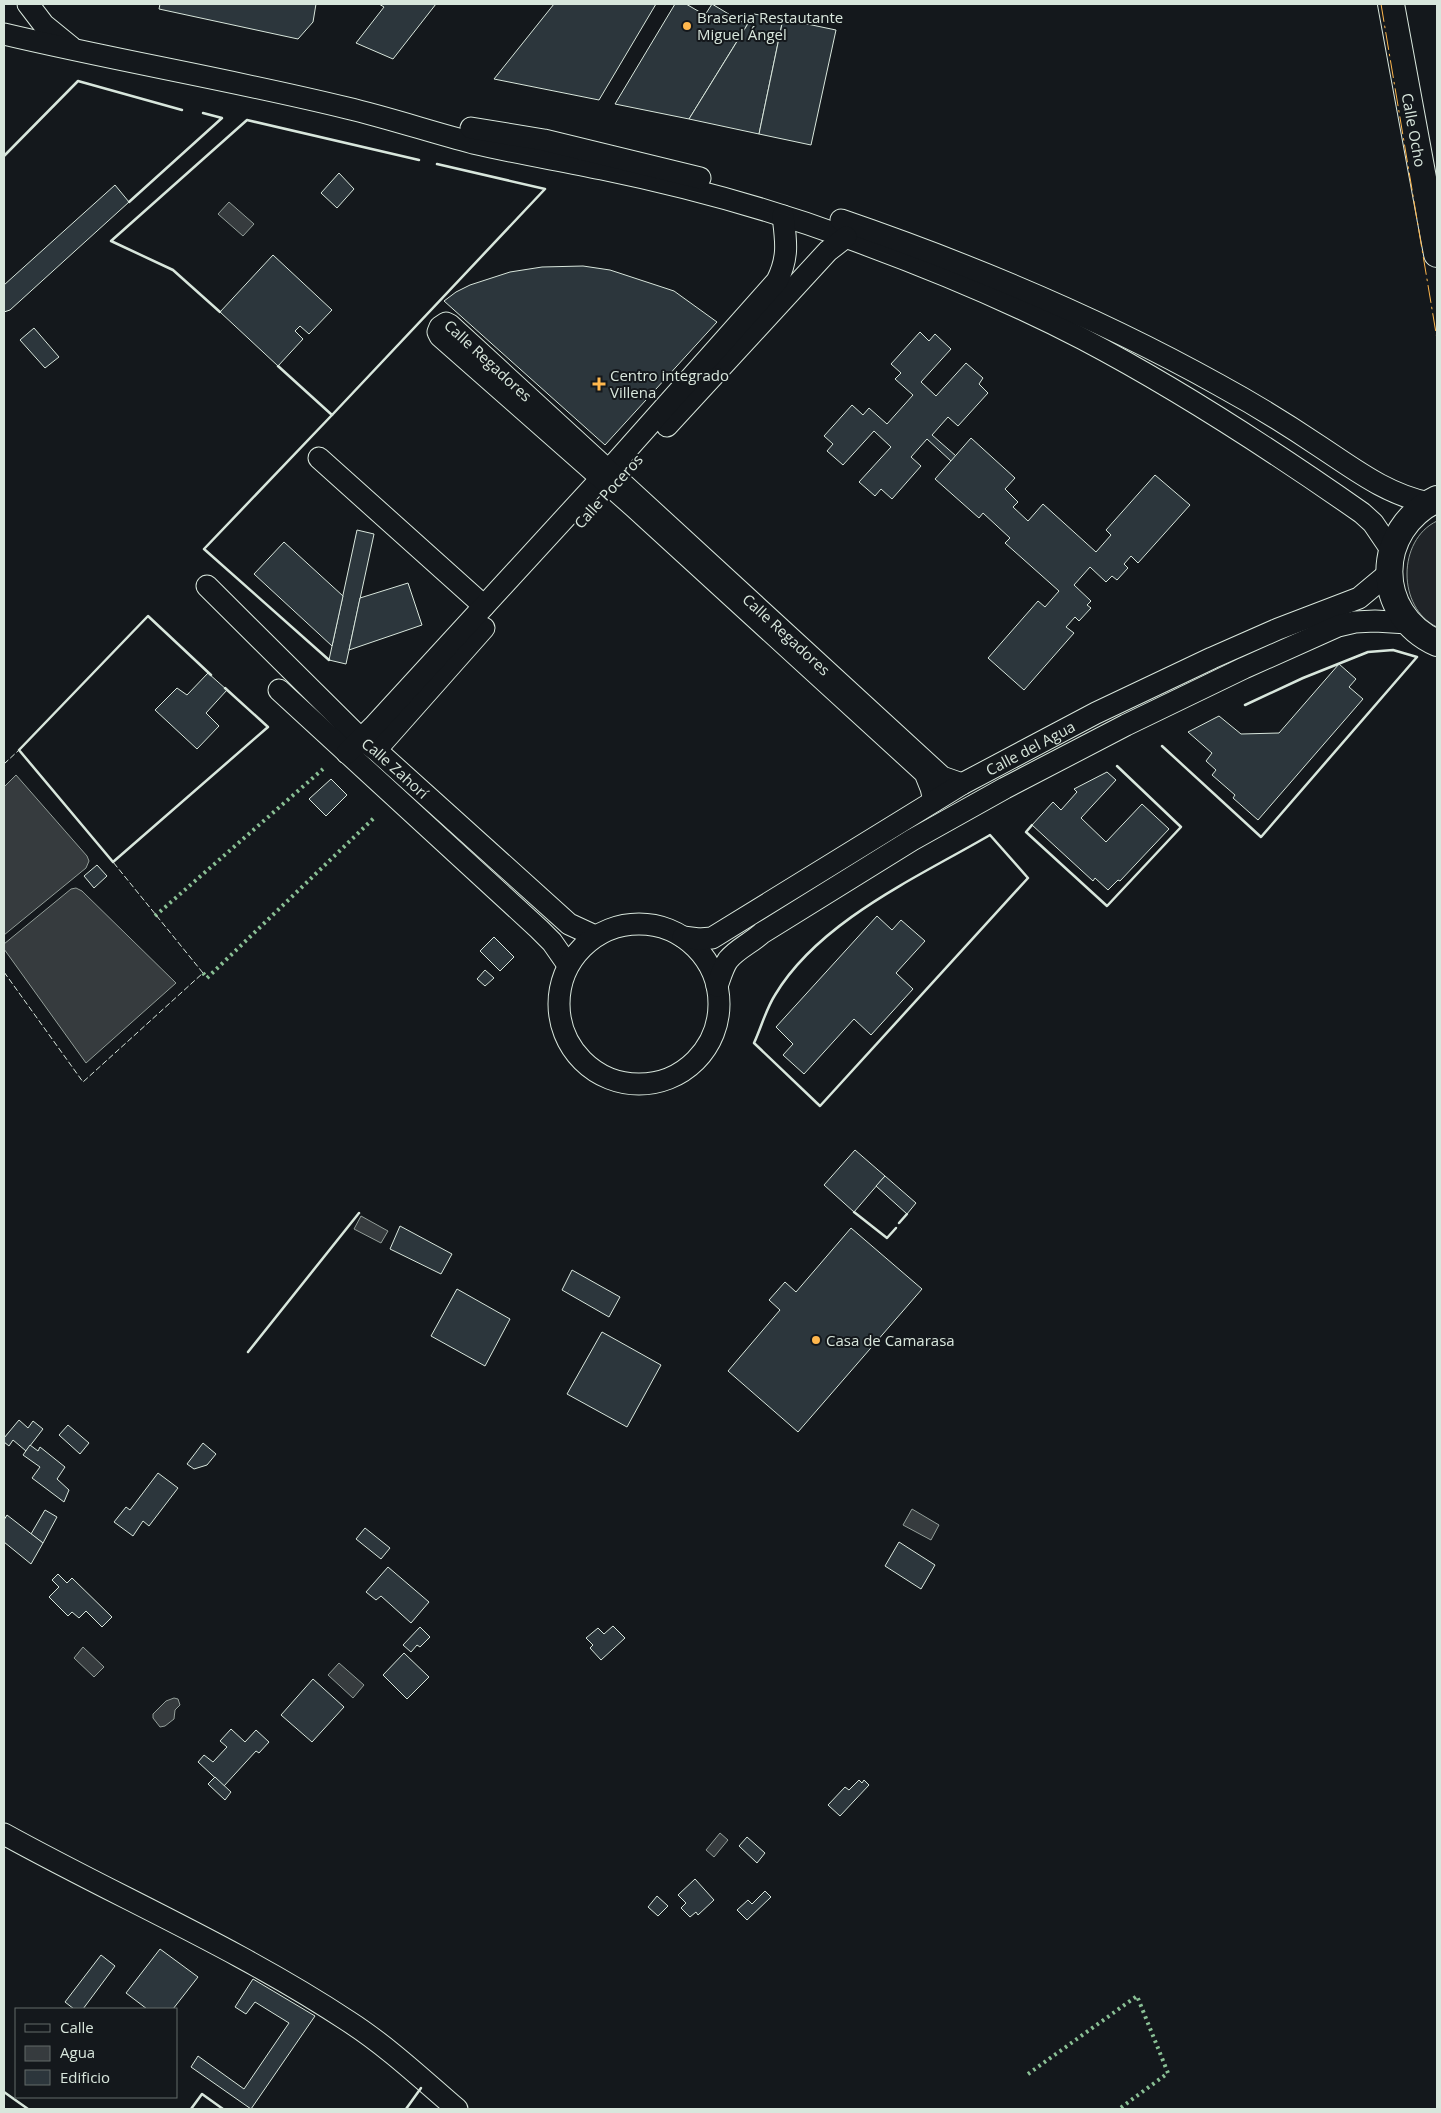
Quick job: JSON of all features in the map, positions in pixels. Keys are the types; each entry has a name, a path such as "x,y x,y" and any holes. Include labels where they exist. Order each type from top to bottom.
{"main road":[{"name":"Calle Ocho","path":"1392,4 1437,254"},
{"name":"Calle Ocho","path":"1410,4 1437,152"},
{"path":"1433,502 1412,516 1404,527 1390,562 1391,591 1398,608 1408,622 1425,637 1437,643"}],"street":[{"path":"28,4 44,25 77,51"},
{"path":"4,34 350,108 544,140 663,167 794,204 979,270 1055,302 1167,357 1220,386 1301,434 1384,488 1401,496 1433,502"},
{"path":"350,108 474,143 654,181 783,216 846,237 937,272 1081,338 1181,394 1285,460 1362,513 1373,523 1390,562"},
{"name":"Calle Poceros","path":"361,747 484,606 610,479 777,280 785,265 786,239 783,216"},
{"name":"Calle Poceros","path":"361,747 610,479 828,251 846,237"},
{"name":"Calle Regadores","path":"934,801 925,773 610,479 450,325 446,323 441,326 438,332 440,336 610,479 942,776 962,784"},
{"path":"319,458 484,606"},
{"name":"Calle del Agua","path":"683,937 712,938 962,784 1096,713 1278,629 1359,598 1390,562"},
{"name":"Calle Zahorí","path":"207,586 552,942 568,966"},
{"name":"Calle del Agua","path":"717,986 726,962 738,950 752,942 762,933 912,840 1053,763 1236,672 1324,632 1355,622 1408,622"},
{"name":"Calle Zahorí","path":"279,690 361,747 569,924 595,936"},
{"path":"639,923 662,927 683,937 699,950 717,986 719,1010 713,1035 700,1056 681,1072 658,1082 634,1084 610,1079 588,1066 571,1048 561,1026 558,1005 560,984 568,966 580,949 595,936 616,926 639,923"},
{"path":"4,1834 232,1952 349,2021 457,2109"}],"shaded area":[{"path":"1437,521 1437,627 1424,618 1414,605 1409,590 1407,574 1409,558 1414,543 1424,530"}],"water":[{"path":"229,202 254,224 243,236 218,214"},
{"path":"16,775 87,856 89,861 86,868 4,935 4,787"},
{"path":"76,888 82,891 176,983 86,1063 4,949 4,944 71,889"},
{"path":"361,1216 388,1231 381,1243 354,1229"},
{"path":"912,1509 939,1525 931,1540 903,1525"},
{"path":"83,1647 104,1667 94,1677 74,1658"},
{"path":"339,1663 364,1685 353,1698 328,1675"},
{"path":"174,1698 178,1699 180,1705 175,1710 174,1719 165,1726 160,1727 153,1718 153,1714 166,1701"},
{"path":"720,1833 728,1840 714,1857 706,1850"}],"building":[{"path":"160,4 316,4 313,22 298,39 159,9"},
{"path":"379,4 436,4 393,59 356,43 384,7"},
{"path":"554,4 656,4 599,100 494,79"},
{"path":"675,4 686,4 705,15 712,4 747,25 689,119 615,104"},
{"path":"754,14 783,19 759,134 689,119"},
{"path":"783,19 836,30 811,145 759,134"},
{"path":"339,173 354,189 337,208 321,193"},
{"path":"115,185 129,202 10,310 4,312 4,285"},
{"path":"273,255 332,310 309,334 300,326 295,331 303,339 278,366 220,312"},
{"name":"Centro integrado Villena","path":"583,266 610,270 674,291 717,322 605,445 444,301 470,285 510,272 542,267"},
{"path":"34,328 59,357 45,368 20,340"},
{"path":"920,332 929,341 935,334 951,349 921,382 936,396 966,363 983,378 979,384 988,393 958,426 948,417 932,435 956,456 951,461 927,439 911,457 921,466 892,499 881,489 875,496 859,482 891,447 874,431 843,465 827,451 833,444 824,436 852,405 863,415 869,408 887,424 913,395 895,379 901,373 891,364"},
{"path":"971,438 1015,478 1005,489 1018,502 1013,507 1028,521 1043,504 1096,552 1111,535 1106,530 1155,475 1190,505 1138,563 1131,556 1124,564 1128,568 1117,580 1112,576 1106,582 1090,567 1074,585 1091,601 1087,605 1091,608 1079,621 1075,617 1066,627 1074,633 1024,690 988,658 1038,601 1045,607 1059,591 1005,543 1010,538 983,513 979,518 935,479"},
{"path":"357,530 374,534 346,664 329,660"},
{"path":"284,542 343,596 332,646 254,574"},
{"path":"408,583 422,625 349,650 360,598"},
{"path":"1339,664 1356,679 1349,687 1363,699 1258,820 1233,798 1235,795 1212,775 1216,770 1206,761 1212,753 1188,732 1219,716 1241,734 1279,733"},
{"path":"208,673 227,690 206,713 219,726 197,749 155,710 177,688 187,695"},
{"path":"1107,772 1116,780 1081,818 1106,842 1142,804 1169,829 1120,881 1118,880 1108,890 1095,878 1093,881 1032,825 1053,802 1061,810 1077,792 1074,789"},
{"path":"331,779 347,795 326,816 309,799"},
{"path":"97,865 107,876 94,888 84,876"},
{"path":"877,916 892,930 901,920 925,941 896,973 913,989 871,1035 854,1019 804,1074 783,1055 793,1044 776,1027"},
{"path":"494,937 514,957 500,971 480,951"},
{"path":"485,970 494,978 485,986 477,979"},
{"path":"855,1150 885,1176 854,1212 824,1185"},
{"path":"885,1176 916,1203 907,1214 876,1186"},
{"path":"400,1226 452,1254 441,1274 390,1249"},
{"name":"Casa de Camarasa","path":"851,1228 922,1289 798,1432 728,1371 780,1310 769,1300 785,1282 796,1292"},
{"path":"572,1270 620,1297 609,1317 562,1290"},
{"path":"457,1289 510,1319 485,1366 431,1336"},
{"path":"602,1332 661,1365 627,1427 567,1394"},
{"path":"19,1420 28,1428 33,1421 43,1429 26,1451 13,1440 9,1446 4,1442 4,1438"},
{"path":"68,1425 89,1443 80,1454 59,1435"},
{"path":"203,1443 216,1454 207,1465 194,1469 187,1464"},
{"path":"30,1445 38,1451 40,1447 65,1467 57,1479 69,1490 64,1502 32,1478 40,1467 23,1455"},
{"path":"158,1473 178,1488 149,1526 143,1521 133,1536 114,1522 126,1507 130,1510"},
{"path":"45,1510 57,1517 43,1543 31,1534"},
{"path":"7,1515 43,1543 31,1564 4,1542 4,1520"},
{"path":"365,1528 390,1548 381,1559 356,1539"},
{"path":"899,1542 935,1565 921,1589 885,1566"},
{"path":"388,1567 429,1602 411,1623 381,1596 376,1600 366,1592"},
{"path":"58,1574 67,1583 72,1578 112,1617 102,1627 86,1611 79,1618 72,1612 68,1616 49,1597 59,1587 52,1580"},
{"path":"613,1626 625,1638 601,1660 590,1648 593,1645 586,1638 598,1628 604,1634"},
{"path":"420,1627 430,1637 420,1647 417,1645 411,1652 403,1645"},
{"path":"404,1653 429,1677 407,1699 383,1675"},
{"path":"313,1679 344,1707 312,1742 281,1715"},
{"path":"231,1729 245,1742 256,1730 269,1742 259,1753 256,1751 224,1786 198,1762 204,1755 213,1762 227,1747 220,1741"},
{"path":"215,1777 231,1792 225,1800 208,1784"},
{"path":"859,1780 862,1783 864,1780 869,1785 840,1816 828,1805 845,1787 849,1790"},
{"path":"747,1837 765,1853 757,1863 739,1846"},
{"path":"695,1879 714,1900 698,1915 696,1912 690,1917 681,1908 686,1903 678,1895"},
{"path":"765,1891 771,1897 747,1920 737,1910 748,1900 752,1904"},
{"path":"657,1896 668,1906 658,1916 648,1907"},
{"path":"160,1949 198,1977 174,2008 146,2008 126,1993"},
{"path":"101,1955 115,1966 84,2008 73,2008 65,2002"},
{"path":"253,1979 315,2016 251,2109 191,2067 198,2056 244,2089 289,2023 255,2002 246,2014 235,2007"}],"hedge":[{"path":"155,916 323,769"},
{"path":"203,973 207,978 374,818"},
{"path":"1028,2074 1137,1996 1168,2073 1119,2109"}],"fence":[{"path":"4,764 19,750"},
{"path":"4,972 83,1082 203,973 113,862"}],"wall":[{"path":"4,156 78,81 182,110"},
{"path":"129,202 222,118 203,113"},
{"path":"220,312 173,270 111,241 247,120 419,160"},
{"path":"278,366 332,415 545,189 437,164"},
{"path":"329,660 204,549 332,415"},
{"path":"211,675 148,616 19,750 113,862 268,727 225,688"},
{"path":"1162,746 1261,837 1417,657 1393,650 1368,652 1303,678 1245,705"},
{"path":"1032,825 1026,832 1107,906 1181,827 1117,766"},
{"path":"990,835 1028,878 820,1106 754,1043 775,995 794,969 817,945 843,923 902,885 990,835"},
{"path":"854,1212 887,1238 896,1228"},
{"path":"248,1352 359,1213"},
{"path":"899,1223 907,1214"},
{"path":"406,2109 421,2088"},
{"path":"4,2092 28,2109"},
{"path":"191,2109 202,2094 223,2109"}],"power":[{"path":"1381,4 1437,339"}],"place":[{"name":"Braseria Restautante Miguel Ángel","path":"687,26"},
{"name":"Centro integrado Villena","path":"599,384"},
{"name":"Casa de Camarasa","path":"816,1340"}]}
